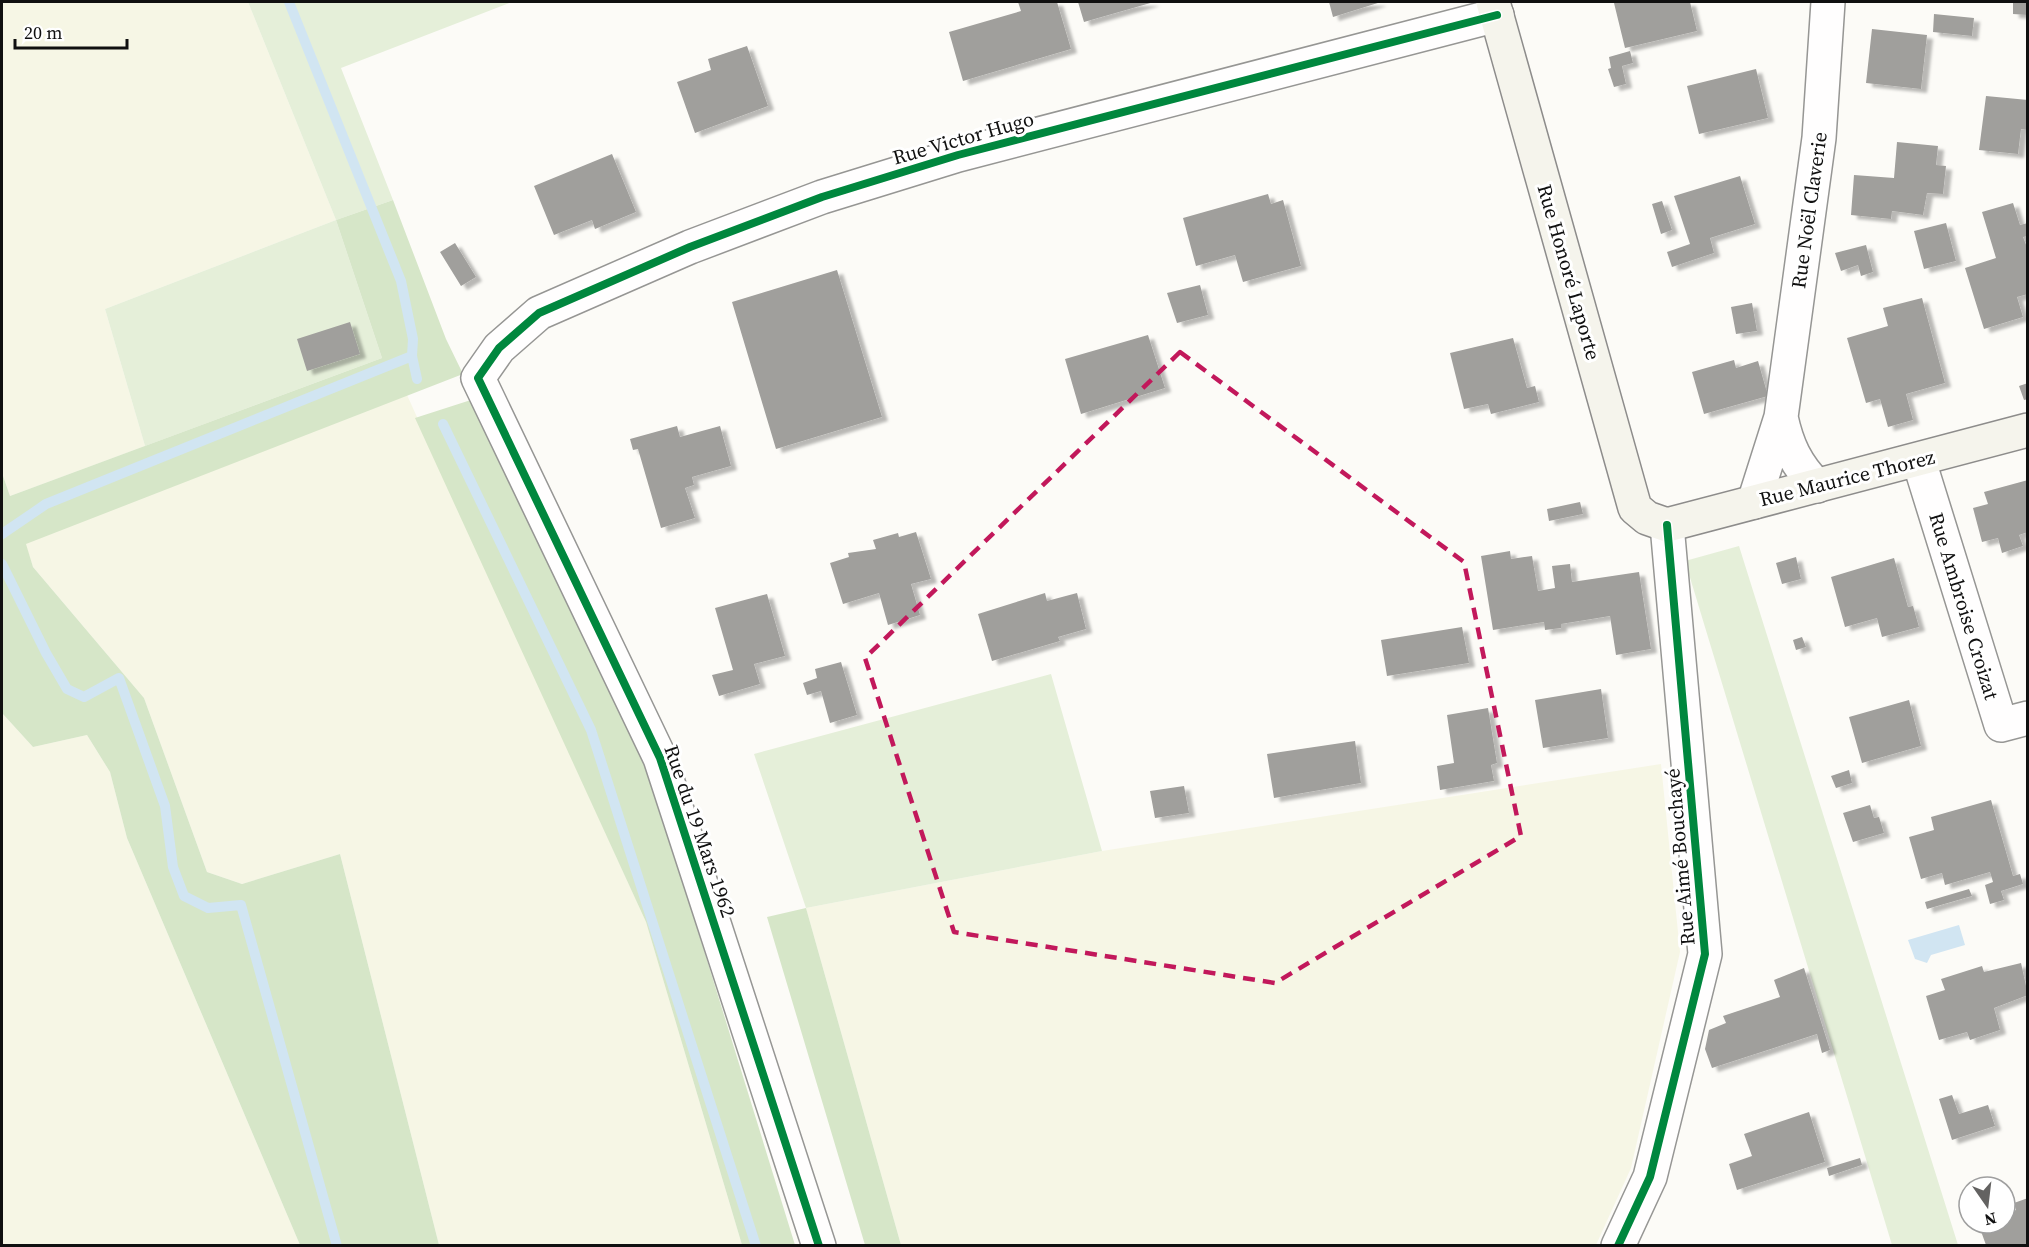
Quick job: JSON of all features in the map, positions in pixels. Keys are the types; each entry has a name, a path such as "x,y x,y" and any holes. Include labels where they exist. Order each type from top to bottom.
{"street":[{"name":"Rue Noël Claverie","path":"1754,502 1781,417 1819,138 1828,2"},
{"name":"Rue Victor Hugo","path":"478,378 499,348 539,313 690,247 822,197 958,155 1495,8"},
{"name":"Rue Honoré Laporte","path":"1495,8 1635,508 1647,518 1666,525"},
{"name":"Rue du 19 Mars 1962","path":"478,378 660,758 819,1245"},
{"name":"Rue Noël Claverie","path":"1781,417 1788,448 1803,472 1817,486"},
{"name":"Rue Maurice Thorez","path":"1666,525 1919,461 2028,430"},
{"name":"Rue Ambroise Croizat","path":"1919,461 2001,725 2028,718"},
{"name":"Rue Aimé Bouchayé","path":"1618,1245 1650,1177 1705,954 1666,525"}],"highlighted area":[{"path":"1180,352 1464,562 1521,836 1275,983 954,932 865,658"}],"green space":[{"path":"2,2 248,2 336,220 105,309 145,446 10,496 2,473"},
{"path":"248,2 512,2 341,68 393,200 336,220"},
{"path":"393,200 446,339 463,374 26,544 33,567 144,698 207,872 242,884 340,854 439,1245 300,1245 127,838 110,772 87,735 33,747 2,713 2,473 10,496 382,358 336,220"},
{"path":"336,220 382,358 145,446 105,309"},
{"path":"407,395 646,922 742,1245 439,1245 340,854 242,884 207,872 144,698 33,567 25,543"},
{"path":"474,399 648,769 795,1245 742,1245 646,922 415,418"},
{"path":"1739,546 1958,1245 1892,1245 1685,561"},
{"path":"1051,674 1102,851 806,908 754,754"},
{"path":"2,713 33,747 87,735 110,772 127,838 300,1245 2,1245"},
{"path":"1661,764 1680,952 1631,1168 1596,1245 901,1245 806,908 1102,851"},
{"path":"806,908 901,1245 865,1245 767,917"}],"water":[{"path":"1959,925 1965,945 1931,955 1927,963 1915,959 1908,940"}],"building":[{"path":"1018,2 1057,2 1071,49 963,81 949,32 1021,11"},
{"path":"1078,2 1154,2 1084,22"},
{"path":"1329,2 1381,2 1333,17"},
{"path":"1690,2 1697,31 1625,48 1614,3"},
{"path":"2013,2 2028,2 2028,15 2013,14"},
{"path":"1934,14 1974,18 1972,36 1933,32"},
{"path":"1872,29 1927,35 1921,89 1866,83"},
{"path":"747,46 768,106 695,133 677,82 711,70 708,59"},
{"path":"1630,51 1633,63 1622,66 1626,84 1614,87 1608,69 1611,68 1609,57"},
{"path":"1756,69 1768,118 1699,134 1687,86"},
{"path":"1986,96 2028,100 2028,130 2021,129 2018,154 1979,150"},
{"path":"1897,142 1938,146 1936,165 1946,166 1943,194 1927,193 1923,215 1892,211 1891,219 1851,215 1854,175 1894,178"},
{"path":"612,154 636,212 595,229 592,220 554,235 534,186"},
{"path":"1740,176 1755,224 1710,238 1714,253 1672,267 1667,252 1690,244 1674,196"},
{"path":"1268,194 1271,204 1283,200 1301,266 1243,282 1235,255 1196,266 1183,218"},
{"path":"1662,201 1672,230 1661,234 1652,204"},
{"path":"2013,203 2020,225 2028,223 2028,236 2023,237 2028,250 2028,294 2017,297 2023,317 1984,329 1965,268 1996,258 1982,212"},
{"path":"1946,223 1956,261 1924,269 1914,231"},
{"path":"455,243 476,277 461,286 440,252"},
{"path":"1866,245 1873,272 1861,276 1858,265 1841,271 1835,253"},
{"path":"837,270 882,417 776,449 732,302"},
{"path":"1200,285 1208,315 1177,323 1167,293"},
{"path":"1922,298 1945,383 1906,394 1913,420 1888,427 1880,399 1866,403 1847,338 1888,326 1883,308"},
{"path":"1752,303 1757,331 1736,334 1731,307"},
{"path":"350,322 360,354 307,371 297,339"},
{"path":"1148,335 1165,388 1081,414 1065,359"},
{"path":"1513,338 1527,388 1535,386 1539,402 1491,414 1488,404 1464,409 1450,353"},
{"path":"1734,360 1736,368 1758,361 1768,396 1704,414 1692,372"},
{"path":"2028,383 2028,399 2024,400 2019,386"},
{"path":"677,426 680,437 720,426 731,466 692,477 694,485 685,488 695,518 661,528 638,449 633,450 630,439"},
{"path":"2028,480 2028,532 2019,535 2023,546 2002,553 1998,538 1982,542 1973,508 1988,504 1984,492"},
{"path":"1580,502 1583,514 1549,521 1547,509"},
{"path":"916,532 931,579 911,584 920,615 888,625 879,593 843,604 830,563 849,557 848,553 876,549 873,540 898,533 899,537"},
{"path":"1510,551 1511,559 1532,556 1538,591 1555,588 1552,566 1570,564 1572,582 1639,572 1651,649 1616,655 1610,616 1561,624 1561,628 1545,630 1544,622 1493,630 1481,556"},
{"path":"1796,557 1801,579 1782,584 1776,563"},
{"path":"1894,558 1908,607 1913,606 1919,627 1882,637 1877,618 1845,627 1831,577"},
{"path":"1045,593 1047,601 1077,593 1086,629 1058,637 1060,641 992,661 978,614"},
{"path":"767,594 785,656 754,664 760,684 719,696 712,675 733,670 715,608"},
{"path":"1462,627 1469,663 1387,676 1381,640"},
{"path":"1802,637 1806,647 1796,650 1793,640"},
{"path":"841,662 857,715 830,723 821,691 807,695 803,683 817,678 815,669"},
{"path":"1601,689 1608,738 1543,748 1535,700"},
{"path":"1909,700 1921,746 1862,763 1849,717"},
{"path":"1488,708 1497,763 1491,765 1494,781 1440,790 1437,766 1454,763 1447,715"},
{"path":"1355,741 1361,783 1274,798 1267,754"},
{"path":"1849,770 1852,783 1836,788 1831,776"},
{"path":"1184,786 1189,813 1155,818 1150,791"},
{"path":"1991,800 2013,876 2020,874 2023,884 2001,891 2004,900 1990,904 1985,885 1993,882 1990,872 1945,885 1942,873 1921,879 1909,837 1934,830 1931,817"},
{"path":"1870,805 1874,818 1879,817 1884,833 1853,842 1843,813"},
{"path":"1969,889 1972,896 1927,909 1925,902"},
{"path":"2021,963 2028,995 1994,1008 2000,1030 1970,1040 1967,1032 1939,1040 1926,996 1945,990 1941,979 1982,966 1984,972"},
{"path":"1804,968 1830,1050 1822,1053 1817,1034 1712,1068 1705,1049 1709,1030 1726,1023 1723,1016 1780,997 1774,980"},
{"path":"1952,1095 1959,1114 1988,1105 1995,1126 1952,1140 1939,1099"},
{"path":"1809,1112 1825,1162 1737,1190 1729,1164 1752,1156 1744,1134"},
{"path":"1860,1158 1862,1165 1829,1176 1827,1168"},
{"path":"2028,1198 2028,1245 1986,1245 1982,1235 2017,1235 2017,1202"}],"waterway":[{"path":"289,2 401,281 413,339 412,356"},
{"path":"2,534 46,504 412,356 417,379"},
{"path":"443,424 591,730 756,1246"},
{"path":"2,564 46,653 67,689 84,697 119,678 165,806 173,867 184,896 208,908 241,905 337,1246"}],"cycle path":[{"path":"819,1246 660,758 478,378 499,348 539,313 690,247 822,197 958,155 1497,15"},
{"path":"1618,1246 1650,1177 1705,954 1667,525"}]}
